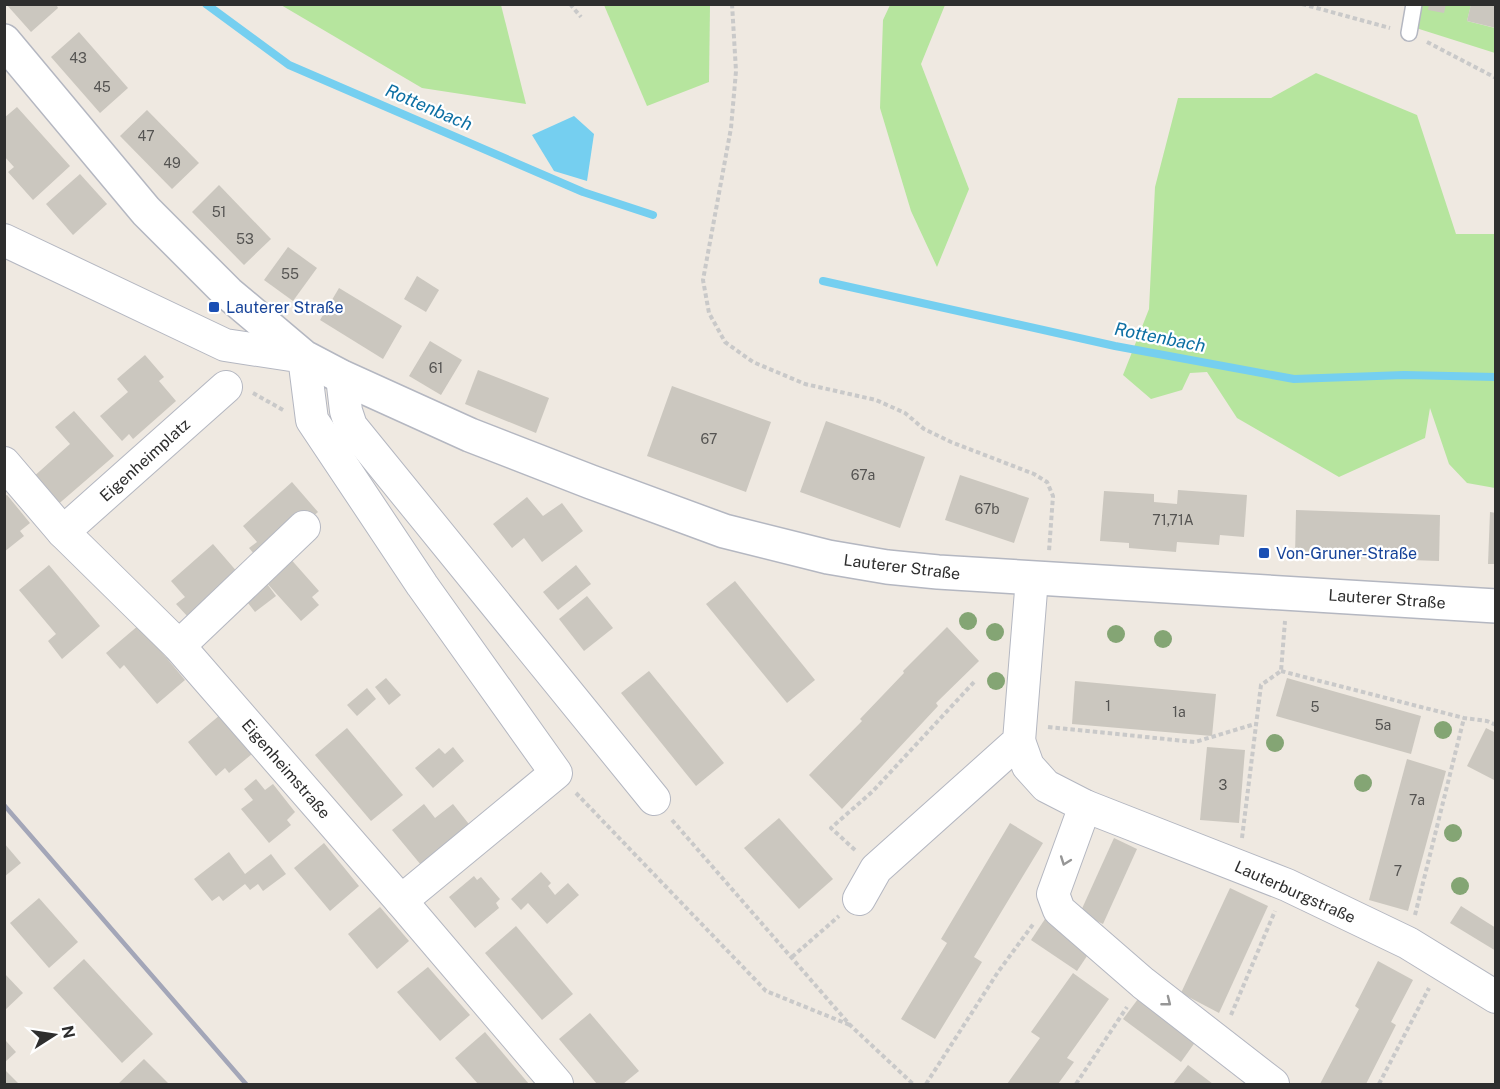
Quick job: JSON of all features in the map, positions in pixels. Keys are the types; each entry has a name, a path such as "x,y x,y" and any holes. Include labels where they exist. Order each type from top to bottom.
{"street":[{"name":"Lauterer Straße","path":"4,41 146,211 228,293 304,357 342,377 470,435 591,482 724,531 828,557 887,567 1040,579 1496,606"},
{"path":"4,240 225,345 304,357 312,420 422,585 556,773 401,901"},
{"path":"342,377 346,411 351,426 654,800"},
{"name":"Eigenheimplatz","path":"63,532 226,387"},
{"name":"Eigenheimstraße","path":"4,463 63,532 179,646 557,1084"},
{"path":"179,646 304,527"},
{"name":"Lauterburgstraße","path":"1040,579 1020,733 1028,766 1046,786 1085,806 1287,885 1408,943 1496,997"},
{"path":"860,898 876,869 1020,733"},
{"path":"1085,806 1053,894 1059,910 1143,983 1274,1084"}],"lane":[{"path":"1409,33 1414,4"}],"path":[{"path":"570,4 581,17"},
{"path":"732,4 736,71 731,128 703,280 709,313 725,342 753,362 805,384 876,400 905,413 924,429 951,442 1034,474 1047,482 1053,496 1040,579"},
{"path":"1281,671 1287,593"},
{"path":"1239,866 1261,684 1281,671 1496,725"},
{"path":"876,869 831,828 873,791 976,680"},
{"path":"1408,943 1464,718"},
{"path":"1020,733 1195,742 1256,724"},
{"path":"556,773 766,991 850,1025"},
{"path":"654,800 850,1025 913,1084"},
{"path":"1219,1043 1287,885"},
{"path":"792,957 860,898"},
{"path":"926,1084 998,972 1033,925"},
{"path":"1379,1084 1442,963"},
{"path":"1076,1084 1126,1008"}],"green space":[{"path":"281,5 501,5 526,104 422,88"},
{"path":"604,5 710,5 709,82 647,106"},
{"path":"890,5 945,5 921,64 969,189 937,267 911,211 880,108 883,20"},
{"path":"1422,5 1471,5 1467,21 1495,28 1495,53 1416,28"},
{"path":"1316,73 1417,115 1456,234 1495,234 1495,488 1467,483 1449,464 1430,408 1425,438 1339,477 1237,418 1207,372 1190,373 1182,390 1151,399 1123,375 1149,309 1155,187 1178,98 1271,98"}],"water":[{"path":"574,116 594,134 587,181 554,171 532,135"}],"building":[{"path":"6,4 56,4 58,8 31,32"},
{"path":"1429,4 1446,4 1444,13 1428,10"},
{"path":"1471,4 1496,4 1496,28 1467,21"},
{"path":"79,32 128,88 100,113 51,57"},
{"path":"17,107 70,166 33,200 8,172 14,167 4,156 4,118"},
{"path":"147,110 199,163 172,189 120,136"},
{"path":"80,174 107,204 73,235 46,204"},
{"path":"219,185 271,239 244,265 192,212"},
{"path":"288,247 317,268 293,301 264,280"},
{"path":"417,276 439,290 426,312 404,299"},
{"path":"339,288 402,326 383,359 320,320"},
{"path":"430,341 462,360 441,395 409,376"},
{"path":"145,355 164,377 159,381 176,401 133,439 129,434 122,441 100,416 128,392 117,379"},
{"path":"478,370 549,398 536,433 465,404"},
{"path":"672,386 771,422 746,492 647,456"},
{"path":"74,411 114,456 55,507 31,479 70,444 55,427"},
{"path":"826,421 925,457 900,528 800,492"},
{"path":"960,475 1029,498 1014,543 945,520"},
{"path":"292,482 318,512 261,562 249,548 257,542 243,526"},
{"path":"1178,490 1247,495 1244,537 1220,535 1219,545 1177,542 1176,552 1129,548 1129,543 1100,541 1104,491 1154,494 1154,502 1177,504"},
{"path":"7,495 30,523 20,531 24,536 4,552 4,496"},
{"path":"527,497 543,516 562,503 583,531 542,562 524,538 512,548 493,524"},
{"path":"1296,510 1440,515 1439,561 1295,556"},
{"path":"1490,512 1496,513 1496,564 1488,564"},
{"path":"213,544 239,574 189,618 176,604 185,597 171,581"},
{"path":"288,556 319,591 312,597 319,605 301,621 265,581 276,596 255,612 241,594"},
{"path":"49,565 100,626 62,659 48,641 56,634 19,590"},
{"path":"576,565 591,584 558,610 543,592"},
{"path":"735,581 815,680 787,703 706,604"},
{"path":"587,596 613,628 584,651 559,619"},
{"path":"139,625 185,680 157,704 124,665 120,669 106,653"},
{"path":"947,627 979,661 936,703 938,706 842,809 809,775 862,721 860,719 904,673 903,671"},
{"path":"649,671 724,763 696,786 621,693"},
{"path":"386,678 401,695 389,705 375,687"},
{"path":"1287,678 1421,716 1411,754 1276,716"},
{"path":"1075,681 1216,694 1212,736 1072,724"},
{"path":"367,688 376,699 357,716 347,705"},
{"path":"220,715 252,754 229,773 225,768 216,776 188,742"},
{"path":"347,728 403,795 371,821 315,755"},
{"path":"1486,728 1496,733 1496,781 1467,766"},
{"path":"453,747 464,761 433,788 415,768 439,748 445,754"},
{"path":"1207,747 1245,750 1239,823 1200,820"},
{"path":"1407,759 1446,771 1408,911 1369,900"},
{"path":"256,779 265,790 273,784 295,812 287,820 291,825 269,843 241,809 253,800 244,789"},
{"path":"424,804 435,818 453,804 472,828 421,865 392,830"},
{"path":"779,818 833,879 799,909 744,848"},
{"path":"1010,823 1043,843 974,957 982,962 935,1039 901,1019 947,943 941,939"},
{"path":"1114,838 1137,849 1103,924 1080,913"},
{"path":"4,843 21,863 4,877"},
{"path":"324,843 359,886 330,911 294,868"},
{"path":"229,852 245,874 271,854 286,874 263,891 258,884 250,890 245,884 223,901 219,896 212,901 194,879"},
{"path":"541,872 551,883 548,886 555,895 568,883 579,895 547,924 528,903 521,910 511,899"},
{"path":"474,876 477,880 481,877 500,899 496,903 499,908 475,928 449,897"},
{"path":"1230,888 1268,906 1219,1013 1181,993"},
{"path":"39,898 78,942 49,968 10,923"},
{"path":"1461,906 1496,928 1496,951 1450,923"},
{"path":"380,907 409,941 377,969 348,934"},
{"path":"1045,919 1091,950 1077,971 1031,940"},
{"path":"516,926 573,994 542,1020 485,953"},
{"path":"84,959 153,1034 122,1063 53,988"},
{"path":"1378,961 1413,980 1391,1022 1396,1025 1366,1084 1320,1084 1359,1009 1355,1006"},
{"path":"428,967 470,1015 440,1041 397,992"},
{"path":"4,973 23,993 4,1011"},
{"path":"1073,973 1109,999 1067,1058 1074,1062 1058,1084 1007,1084 1040,1038 1031,1032"},
{"path":"1138,999 1196,1041 1181,1062 1123,1019"},
{"path":"590,1013 639,1071 623,1084 597,1084 559,1039"},
{"path":"485,1032 529,1084 478,1084 455,1058"},
{"path":"6,1041 16,1052 4,1063 4,1043"},
{"path":"144,1059 169,1084 118,1084"},
{"path":"1188,1065 1213,1084 1173,1084"},
{"path":"4,1069 18,1083 17,1084 4,1084"}],"waterway":[{"name":"Rottenbach","path":"206,4 289,65 583,192 653,215"},
{"name":"Rottenbach","path":"823,281 1115,346 1294,379 1404,375 1496,377"}],"railway":[{"path":"4,805 246,1084"}],"place":[{"name":"Lauterer Straße","path":"214,307"},
{"name":"Von-Gruner-Straße","path":"1264,553"}]}
